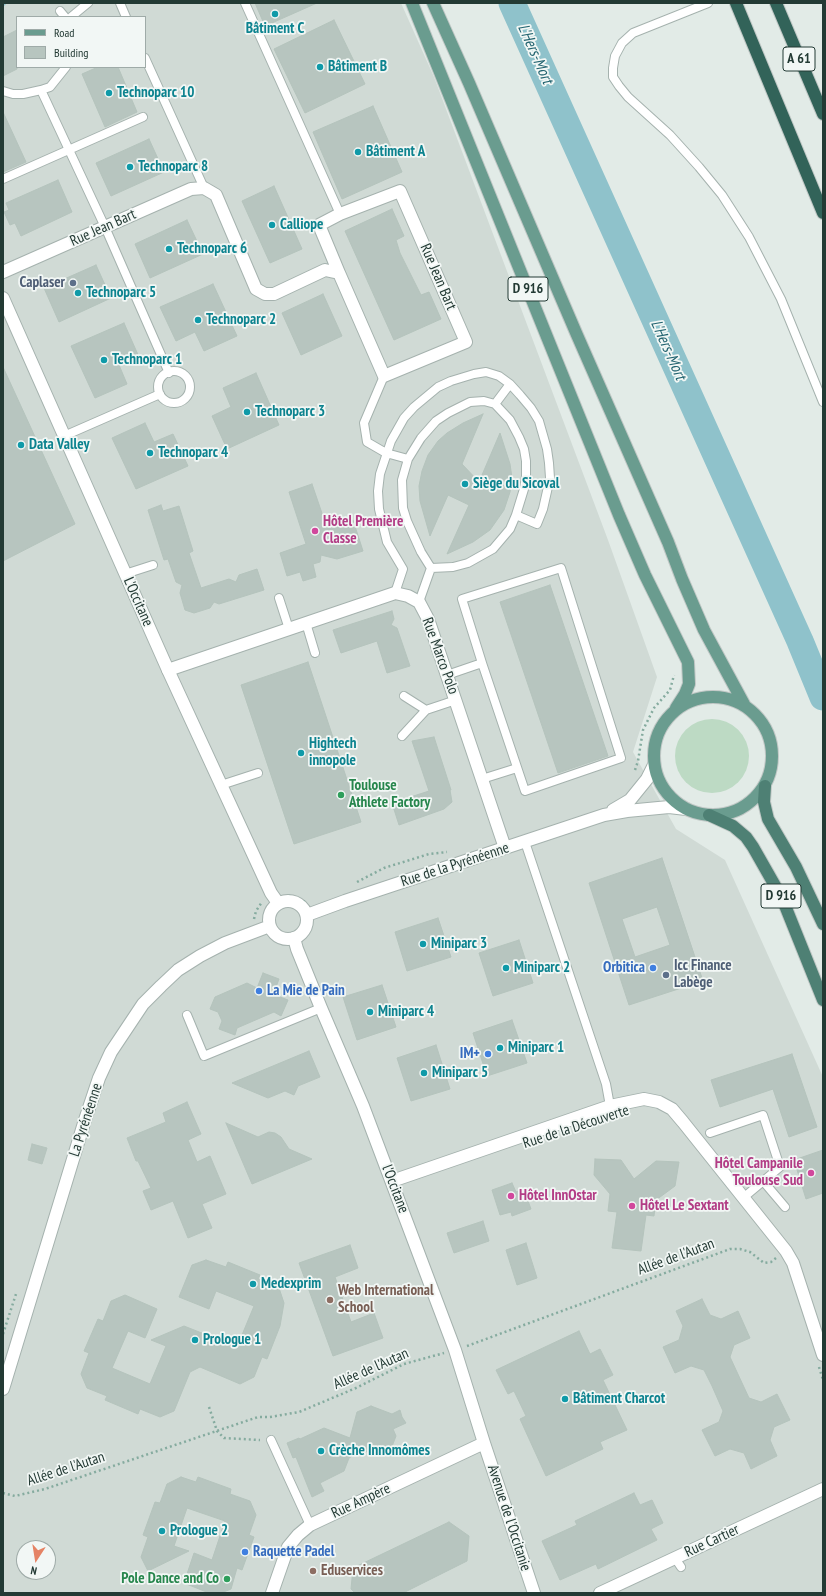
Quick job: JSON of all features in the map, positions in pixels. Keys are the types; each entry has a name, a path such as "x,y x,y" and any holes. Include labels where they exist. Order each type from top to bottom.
{"highway":[{"name":"A 61","path":"736,3 823,213"},
{"name":"A 61","path":"776,3 823,114"},
{"name":"D 916","path":"764,786 764,802 768,819 796,867 823,924"},
{"name":"D 916","path":"709,815 733,826 746,837 753,847 782,898 823,1000"}],"main road":[{"name":"D 916","path":"412,3 619,515 688,662 689,684 685,694 676,708"},
{"name":"D 916","path":"432,3 469,83 668,542 704,630 744,704"},
{"path":"710,696 727,698 744,704 758,716 768,732 773,750 771,769 764,786 754,799 741,808 725,814 709,815 697,813 686,808 671,798 660,782 654,765 654,749 658,733 665,720 676,708 692,700 710,696"}],"street":[{"name":"Rue Jean Bart","path":"3,272 191,189 204,188"},
{"path":"204,188 216,195 256,289 265,294 274,294 325,270 339,273"},
{"name":"Rue Jean Bart","path":"400,191 466,342 384,376 339,273 319,226 340,214 400,191"},
{"name":"L'Occitane","path":"3,298 168,670 271,893 278,903"},
{"path":"168,670 395,593"},
{"name":"Rue Marco Polo","path":"395,593 408,596 418,602 428,619 505,848"},
{"name":"Rue de la Pyrénéenne","path":"604,815 630,800 643,784 654,765"},
{"name":"Rue de la Pyrénéenne","path":"307,915 344,901 604,815 669,806 686,808"},
{"path":"284,901 295,902 305,909 307,915 308,921 304,932 294,938 282,938 277,936 270,926 270,913 273,907 284,901"},
{"name":"La Pyrénéenne","path":"3,1389 84,1123 99,1078 111,1052 143,1004 178,970 200,956 225,944 270,926"},
{"name":"l'Occitane","path":"294,938 296,949 320,1008 363,1106 392,1189 455,1350 484,1443"},
{"name":"Rue de la Découverte","path":"392,1189 610,1106 644,1099 659,1102 672,1109 786,1251 793,1263 821,1360"},
{"name":"Rue Ampère","path":"272,1593 288,1547 298,1535 310,1525 484,1443"},
{"name":"Avenue de l'Occitanie","path":"484,1443 534,1593"},
{"name":"Rue Cartier","path":"600,1593 678,1563 823,1489"}],"lane":[{"path":"72,16 88,3"},
{"path":"120,3 126,16"},
{"path":"245,3 340,214"},
{"path":"708,3 633,33 622,43 615,56 613,68 614,77 618,86 628,97 670,135 700,167 726,201 749,237 781,299 823,402"},
{"path":"146,60 204,188"},
{"path":"3,91 13,94 23,94 50,87 65,68"},
{"path":"41,90 105,227 169,373"},
{"path":"3,179 143,117"},
{"path":"179,372 188,379 190,389 189,394 182,401 177,403 167,401 160,394 159,384 161,379 169,373 179,372"},
{"path":"395,593 403,569 387,542 379,509 378,491 380,474 386,453 404,418 414,406 438,387 464,376 486,372 498,376 510,384 531,408 539,421 547,449 550,478 543,509 537,524 516,515"},
{"path":"384,376 364,422 368,442 386,453 408,459"},
{"path":"495,404 510,384"},
{"path":"64,436 160,394"},
{"path":"484,401 495,404 510,420 524,449 526,476 521,501 516,515 510,529 493,549 468,563 453,567 431,568 412,534 403,508 402,480 408,459 428,429 448,413 470,402 484,401"},
{"path":"126,574 153,565"},
{"path":"418,602 431,568"},
{"path":"560,568 622,758 525,791 482,663 462,599 560,568"},
{"path":"279,598 289,629"},
{"path":"306,623 315,653"},
{"path":"447,675 482,663"},
{"path":"404,696 426,710"},
{"path":"402,736 426,710 456,700"},
{"path":"482,779 517,768"},
{"path":"221,784 258,773"},
{"path":"525,842 606,1084 610,1106"},
{"path":"187,1015 204,1056 320,1008"},
{"path":"710,1133 762,1115 780,1167 743,1198"},
{"path":"763,1181 785,1207"},
{"path":"271,1440 310,1525"}],"path":[{"name":"Allée de l'Autan","path":"3,1493 15,1496 45,1489 258,1417 270,1417 300,1412 356,1388 404,1364 455,1350 730,1250 740,1249 750,1252 764,1262 771,1262 786,1251"},
{"path":"821,1360 823,1380"},
{"path":"209,1406 218,1431 224,1438 271,1440"}],"shaded area":[{"path":"3,3 401,3 434,77 608,540 657,677 633,752 676,829 725,860 823,1077 823,1593 3,1593"}],"green space":[{"path":"712,719 726,722 738,730 746,742 749,756 746,770 738,782 726,790 712,793 698,790 686,782 678,770 675,756 678,742 686,730 698,722"}],"building":[{"name":"Bâtiment C","path":"255,3 317,3 265,26"},
{"name":"Bâtiment B","path":"334,20 365,84 305,113 274,49"},
{"path":"16,30 17,69 3,76 3,37"},
{"name":"Technoparc 10","path":"96,68 118,68 137,112 105,127 82,74"},
{"name":"Bâtiment A","path":"373,106 402,172 342,199 313,132"},
{"path":"3,112 26,162 3,172"},
{"name":"Technoparc 8","path":"149,139 164,172 111,196 96,163"},
{"path":"58,180 72,212 21,236 15,223 10,225 4,212 9,210 6,203"},
{"name":"Calliope","path":"274,186 302,249 270,263 242,201"},
{"path":"392,209 404,236 396,240 400,253 421,295 429,292 441,319 394,340 345,231"},
{"name":"Technoparc 6","path":"187,220 203,254 150,278 135,244"},
{"name":"Technoparc 5","path":"96,265 111,298 59,322 44,288"},
{"name":"Technoparc 2","path":"213,284 237,336 204,351 195,332 176,341 160,307"},
{"path":"323,294 342,336 301,355 282,313"},
{"name":"Technoparc 1","path":"124,323 139,357 119,365 127,384 95,398 71,346"},
{"name":"Data Valley","path":"3,367 75,524 3,561"},
{"name":"Technoparc 3","path":"256,373 279,425 227,449 212,416 231,407 223,388"},
{"name":"Siège du Sicoval","path":"483,414 462,464 479,482 500,433 510,464 512,478 510,492 504,510 490,530 473,542 447,554 469,505 448,495 430,536 420,501 419,486 422,471 428,455 438,441 447,433 463,423"},
{"name":"Technoparc 4","path":"145,423 154,442 173,434 188,466 136,489 112,438"},
{"name":"Hôtel Première Classe","path":"312,484 327,528 353,520 363,551 337,559 321,555 320,562 313,564 316,577 303,581 300,572 287,576 280,553 306,544 289,492"},
{"path":"161,505 163,511 179,506 193,551 189,553 201,588 229,579 236,582 239,575 257,569 264,590 219,604 214,602 210,608 194,613 185,610 180,593 182,585 176,582 168,559 164,560 148,510"},
{"path":"550,585 608,756 558,773 500,602"},
{"path":"392,611 394,619 391,625 397,628 410,666 387,673 377,641 341,653 333,630"},
{"name":"Hightech innopole","path":"308,662 361,822 294,844 241,685"},
{"path":"434,737 451,790 452,802 444,809 399,825 392,803 429,791 412,741"},
{"path":"662,858 703,981 629,1005 589,883","holes":["657,907 670,945 635,957 622,919"]},
{"name":"Miniparc 3","path":"438,918 451,957 407,971 395,932"},
{"name":"Miniparc 2","path":"519,940 533,983 493,996 479,953"},
{"path":"263,973 279,979 276,987 280,997 288,1000 281,1016 274,1012 237,1028 235,1035 219,1029 222,1021 218,1012 210,1009 215,997 247,983 257,988"},
{"name":"Miniparc 4","path":"382,985 396,1027 357,1040 343,997"},
{"name":"Miniparc 1","path":"512,1020 527,1063 487,1076 473,1033"},
{"name":"Miniparc 5","path":"436,1045 450,1089 411,1101 397,1058"},
{"path":"309,1051 320,1077 298,1086 294,1095 285,1091 268,1098 232,1083"},
{"path":"792,1054 817,1127 789,1137 773,1089 720,1107 711,1080"},
{"path":"187,1102 201,1134 188,1140 197,1162 210,1156 226,1194 202,1204 212,1228 188,1238 173,1201 151,1210 143,1191 151,1188 138,1161 136,1161 127,1138 166,1122 163,1113"},
{"path":"226,1123 258,1137 269,1132 275,1133 281,1137 289,1149 312,1159 252,1184"},
{"path":"32,1144 47,1148 42,1164 28,1160"},
{"name":"Hôtel Campanile Toulouse Sud","path":"823,1150 823,1193 806,1199 794,1160"},
{"name":"Hôtel Le Sextant","path":"595,1159 621,1160 634,1179 656,1161 679,1162 675,1186 656,1200 654,1216 646,1215 641,1251 612,1248 617,1212 608,1211 610,1194 594,1175"},
{"name":"Hôtel InnOstar","path":"512,1183 516,1192 527,1188 530,1200 528,1201 531,1209 512,1216 511,1212 500,1215 492,1190"},
{"path":"483,1221 489,1241 454,1253 447,1233"},
{"path":"526,1243 537,1278 517,1285 506,1250"},
{"path":"350,1245 358,1268 335,1277 351,1322 374,1313 383,1338 333,1356 299,1263"},
{"name":"Prologue 1","path":"206,1260 226,1267 228,1262 260,1275 258,1279 279,1288 284,1303 280,1326 267,1359 262,1357 254,1377 240,1384 200,1367 190,1372 174,1411 160,1417 140,1409 138,1414 105,1400 107,1396 87,1388 81,1374 89,1353 84,1351 98,1319 103,1321 111,1301 125,1295 157,1309 145,1338 128,1331 112,1368 150,1384 166,1346 151,1340 184,1326 237,1347 254,1306 216,1291 209,1309 179,1297 192,1265"},
{"path":"702,1299 710,1315 721,1319 738,1311 750,1338 734,1345 730,1357 749,1398 761,1402 777,1394 790,1420 774,1427 770,1440 777,1456 751,1469 744,1453 730,1449 715,1456 702,1430 719,1422 723,1411 712,1386 704,1370 691,1366 675,1373 663,1347 679,1340 683,1326 676,1311"},
{"name":"Bâtiment Charcot","path":"579,1331 590,1354 600,1349 613,1375 603,1380 627,1430 600,1442 603,1449 546,1476 520,1419 526,1416 514,1391 508,1394 496,1370"},
{"name":"Crèche Innomômes","path":"371,1406 392,1414 400,1410 406,1423 393,1429 396,1436 391,1449 378,1455 354,1448 352,1456 349,1458 344,1471 320,1483 324,1491 312,1497 296,1457 293,1458 287,1443 324,1428 350,1438 357,1412"},
{"name":"Prologue 2","path":"181,1477 196,1482 198,1477 231,1489 230,1494 250,1501 256,1515 249,1535 254,1537 242,1570 237,1568 231,1589 221,1593 209,1593 184,1583 194,1553 212,1560 225,1521 187,1508 174,1546 189,1551 148,1571 141,1557 148,1537 143,1535 155,1502 160,1503 167,1484"},
{"path":"634,1493 640,1505 652,1500 663,1523 651,1529 657,1540 598,1569 596,1564 560,1580 542,1541 577,1525 575,1521"},
{"path":"449,1522 469,1536 467,1561 403,1593 355,1593 351,1589 353,1568"}],"waterway":[{"name":"L'Hers-Mort","path":"512,3 800,641 823,697"}],"place":[{"name":"Bâtiment C","path":"275,14"},
{"name":"Bâtiment B","path":"320,67"},
{"name":"Technoparc 10","path":"109,93"},
{"name":"Bâtiment A","path":"358,152"},
{"name":"Technoparc 8","path":"130,167"},
{"name":"Calliope","path":"272,225"},
{"name":"Technoparc 6","path":"169,249"},
{"name":"Caplaser","path":"73,283"},
{"name":"Technoparc 5","path":"78,293"},
{"name":"Technoparc 2","path":"198,320"},
{"name":"Technoparc 1","path":"104,360"},
{"name":"Technoparc 3","path":"247,412"},
{"name":"Data Valley","path":"21,445"},
{"name":"Technoparc 4","path":"150,453"},
{"name":"Siège du Sicoval","path":"465,484"},
{"name":"Hôtel Première Classe","path":"315,531"},
{"name":"Hightech innopole","path":"301,753"},
{"name":"Toulouse Athlete Factory","path":"341,795"},
{"name":"Miniparc 3","path":"423,944"},
{"name":"Miniparc 2","path":"506,968"},
{"name":"Orbitica","path":"653,968"},
{"name":"Icc Finance Labège","path":"666,975"},
{"name":"La Mie de Pain","path":"259,991"},
{"name":"Miniparc 4","path":"370,1012"},
{"name":"Miniparc 1","path":"500,1048"},
{"name":"IM+","path":"488,1054"},
{"name":"Miniparc 5","path":"424,1073"},
{"name":"Hôtel Campanile Toulouse Sud","path":"811,1173"},
{"name":"Hôtel InnOstar","path":"511,1196"},
{"name":"Hôtel Le Sextant","path":"632,1206"},
{"name":"Medexprim","path":"253,1284"},
{"name":"Web International School","path":"330,1300"},
{"name":"Prologue 1","path":"195,1340"},
{"name":"Bâtiment Charcot","path":"565,1399"},
{"name":"Crèche Innomômes","path":"321,1451"},
{"name":"Prologue 2","path":"162,1531"},
{"name":"Raquette Padel","path":"245,1552"},
{"name":"Eduservices","path":"313,1571"},
{"name":"Pole Dance and Co","path":"227,1579"}]}
